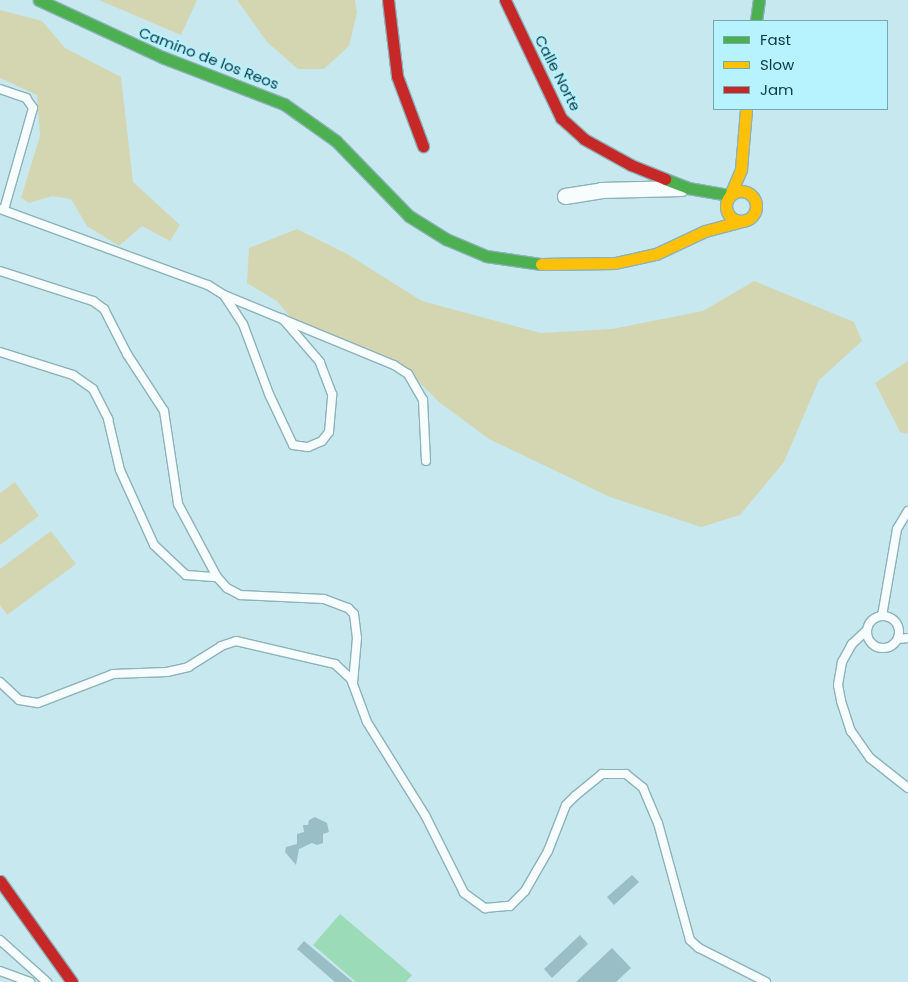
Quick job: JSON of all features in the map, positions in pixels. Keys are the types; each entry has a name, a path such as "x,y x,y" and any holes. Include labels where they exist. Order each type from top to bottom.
{"street":[{"name":"Camino de los Reos","path":"38,0 162,57 284,104 336,141 409,216 446,239 486,256 550,266 615,263 656,254 705,230 742,221"},
{"path":"388,0 397,76 423,146"},
{"name":"Calle Norte","path":"505,0 561,118 604,151 688,188 729,198"},
{"path":"756,20 759,0"},
{"path":"742,160 750,193 756,207 752,217 742,221 730,216 729,198 742,160 746,110"},
{"path":"565,196 601,190 688,188"},
{"path":"729,198 737,190 750,193"},
{"name":"Camino de los Reos","path":"705,230 729,198"},
{"path":"0,881 72,982"}],"lane":[{"path":"0,90 26,98 33,108 2,209 208,285 224,295 408,374 423,400 426,462"},
{"path":"0,271 93,300 110,316 127,354 164,411 178,504 217,577 227,588 240,595 324,599 348,608 354,614 357,638 353,685"},
{"path":"224,295 243,324 269,394 293,445 308,447 322,441 329,432 332,394 320,362 283,319"},
{"path":"0,352 73,374 93,389 108,419 120,470 154,545 174,567 186,575 217,577"},
{"path":"882,616 897,529 908,511"},
{"path":"898,639 897,623 882,616 872,620 867,630 852,644 842,662 838,685 841,701 852,731 870,758 908,788"},
{"path":"867,630 870,641 879,648 890,647 898,639 908,638"},
{"path":"0,682 19,700 38,703 113,674 167,672 188,667 221,646 244,640 335,664 347,673 367,722 407,784 470,900 493,909 517,901 540,868 566,805 602,774 626,774 643,788 658,823 690,940 698,948 762,981"},
{"path":"0,940 49,982 64,970"},
{"path":"0,971 30,982"}],"shaded area":[{"path":"99,0 197,0 181,35"},
{"path":"237,0 355,0 357,13 349,46 324,69 298,69 267,42"},
{"path":"0,10 42,21 65,48 121,77 133,182 180,225 170,241 142,226 119,246 87,226 71,199 52,196 29,203 21,198 40,136 37,95 0,78"},
{"path":"297,229 347,254 422,301 541,333 612,329 703,311 754,281 854,322 862,341 819,380 784,462 740,515 701,527 610,497 489,439 439,402 416,379 328,343 291,318 277,301 247,283 249,248"},
{"path":"908,361 908,434 900,432 875,383"},
{"path":"15,482 39,516 0,545 0,493"},
{"path":"51,531 76,564 7,615 0,605 0,569"},
{"path":"340,914 412,975 406,982 356,982 313,945"}],"building":[{"path":"315,817 327,823 329,832 323,834 323,843 317,845 312,843 299,849 296,865 285,852 286,847 297,844 297,834 304,832 303,825 308,825 309,820"},
{"path":"632,875 639,882 614,905 607,897"},
{"path":"580,935 588,944 552,978 544,969"},
{"path":"304,941 353,982 335,982 297,949"},
{"path":"612,948 631,968 616,982 576,982"}],"traffic: fast":[{"path":"39,0 162,57 284,104 336,141 409,216 446,239 486,256 541,264"},
{"path":"756,20 759,0"},
{"path":"665,179 688,188 729,195"}],"traffic: slow":[{"path":"731,193 741,169 746,110"},
{"path":"741,191 752,195 756,206 752,217 741,221 730,217 726,206 730,195 741,191"},
{"path":"541,264 615,263 656,254 705,231 742,221"}],"traffic: jam":[{"path":"388,0 397,76 423,146"},
{"path":"505,0 561,118 584,139 631,165 665,179"},
{"path":"0,881 72,982"}]}
